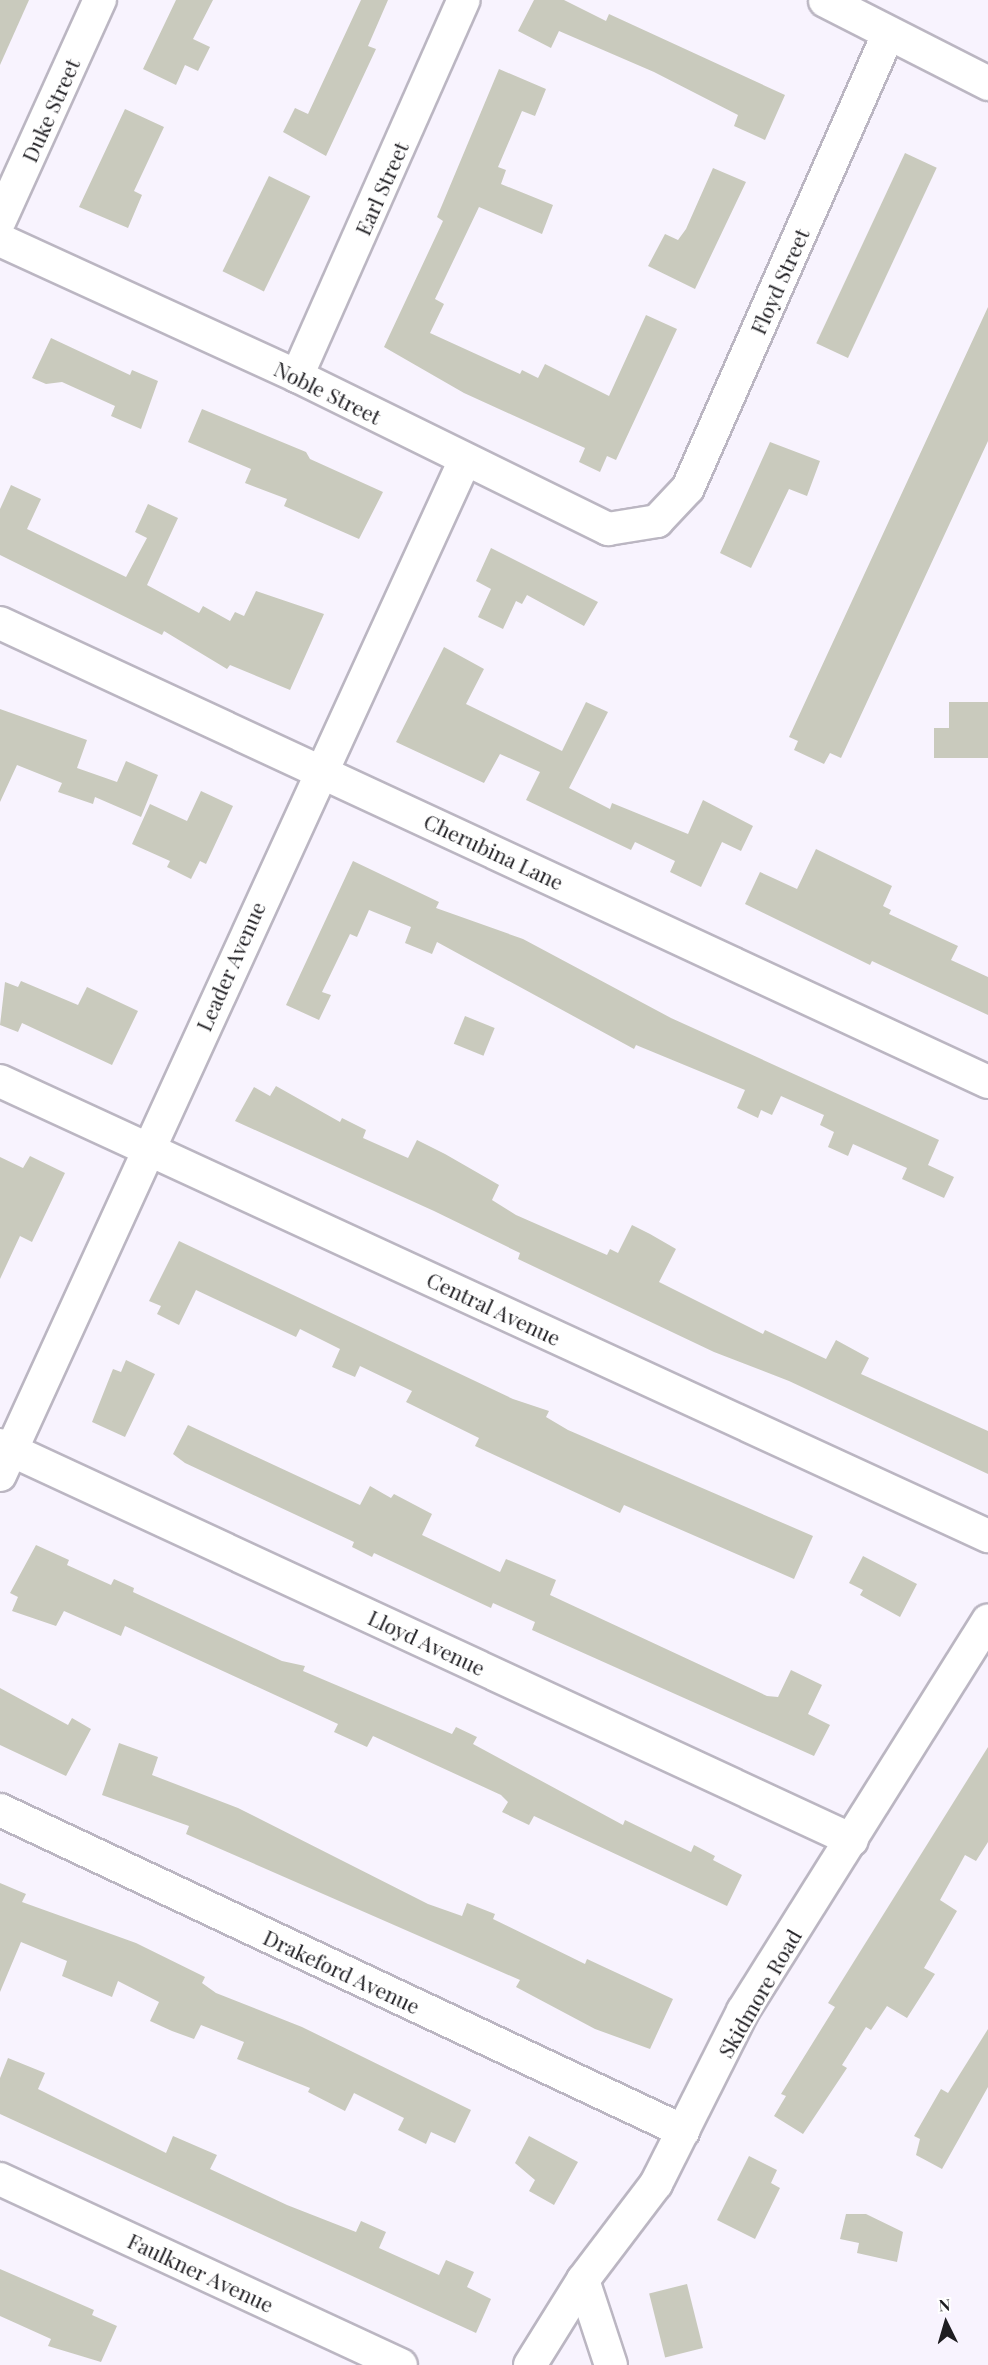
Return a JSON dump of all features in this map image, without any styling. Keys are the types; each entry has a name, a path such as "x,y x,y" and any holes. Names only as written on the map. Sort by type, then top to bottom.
{"main road":[{"path":"825,0 988,83"}],"street":[{"name":"Duke Street","path":"0,220 100,0"},
{"name":"Earl Street","path":"297,376 464,0"},
{"name":"Floyd Street","path":"657,521 688,488 889,33"},
{"name":"Noble Street","path":"0,240 297,376 608,529 657,521"},
{"name":"Leader Avenue","path":"4,1457 319,770 465,459"},
{"name":"Cherubina Lane","path":"0,623 988,1082"},
{"name":"Central Avenue","path":"0,1081 988,1536"},
{"name":"Lloyd Avenue","path":"4,1457 852,1840"},
{"name":"Skidmore Road","path":"530,2365 583,2280 656,2184 743,2011 988,1621"},
{"name":"Drakeford Avenue","path":"0,1810 683,2131"},
{"name":"Faulkner Avenue","path":"0,2179 401,2365"},
{"path":"583,2280 611,2365"}],"building":[{"path":"0,0 29,0 0,65"},
{"path":"176,0 213,0 193,39 210,47 198,71 185,65 176,85 143,69"},
{"path":"361,0 388,0 368,46 376,49 326,156 283,132 295,108 308,114"},
{"path":"534,0 564,0 606,21 609,14 785,95 765,140 734,126 738,115 654,72 559,31 551,48 518,31"},
{"path":"499,69 546,89 535,116 522,111 498,167 506,170 501,184 553,205 542,234 479,207 435,299 444,304 430,333 520,374 522,370 538,378 545,364 609,396 646,315 677,329 616,460 607,456 600,472 579,462 585,448 464,393 384,347 443,221 437,217"},
{"path":"125,109 164,127 134,191 142,195 128,228 79,207"},
{"path":"905,153 937,168 848,358 816,343"},
{"path":"713,168 746,182 695,289 648,266 665,234 678,240 686,229"},
{"path":"269,176 310,196 264,291 223,271"},
{"path":"988,307 988,441 841,758 830,753 824,764 794,750 798,741 789,737"},
{"path":"51,338 130,375 132,370 158,381 141,429 111,416 115,406 62,382 46,384 32,378"},
{"path":"202,409 306,452 310,459 383,492 359,539 284,506 287,499 245,483 251,469 188,442"},
{"path":"770,442 820,461 807,496 789,489 751,568 720,553"},
{"path":"11,485 41,499 27,529 126,577 147,538 135,532 148,504 178,518 147,585 199,613 203,606 230,621 235,612 244,616 256,591 324,614 290,690 230,665 227,669 164,631 162,635 0,555 0,509"},
{"path":"491,548 598,602 584,626 527,595 522,604 516,601 503,629 478,617 491,589 476,581"},
{"path":"444,647 484,669 466,704 562,751 586,702 608,712 569,788 610,809 612,803 688,834 703,800 753,826 741,851 722,842 701,887 670,872 675,861 635,842 631,850 526,800 540,772 500,754 484,783 396,742"},
{"path":"949,702 988,702 988,758 934,758 934,728 949,728"},
{"path":"0,709 87,740 77,768 117,782 126,761 158,775 141,817 95,797 93,804 58,792 62,783 17,765 0,802"},
{"path":"201,791 233,806 206,864 200,861 191,879 167,867 170,861 132,844 150,804 187,821"},
{"path":"816,849 892,886 883,906 891,910 889,914 958,946 951,960 988,977 988,1015 872,961 870,965 745,904 760,872 797,889"},
{"path":"353,861 439,902 436,908 523,939 671,1018 939,1140 928,1165 954,1177 944,1198 902,1179 907,1168 853,1144 848,1156 828,1147 834,1132 820,1125 824,1115 781,1096 772,1115 761,1110 758,1118 737,1108 745,1090 636,1045 634,1049 437,942 432,954 405,943 411,927 369,910 357,937 350,934 322,992 331,995 319,1020 286,1005"},
{"path":"21,981 78,1005 87,987 138,1011 112,1065 22,1023 18,1032 0,1025 5,982 18,987"},
{"path":"465,1016 495,1028 483,1056 454,1044"},
{"path":"276,1086 340,1122 342,1118 366,1130 363,1138 408,1158 417,1140 445,1154 499,1185 492,1200 516,1215 607,1255 610,1249 618,1253 632,1225 650,1234 676,1249 659,1282 763,1334 765,1330 826,1359 836,1340 869,1358 861,1374 988,1431 988,1474 789,1381 714,1352 518,1259 520,1253 434,1211 235,1121 254,1087 270,1096"},
{"path":"30,1156 65,1173 32,1242 20,1236 0,1279 0,1157 23,1168"},
{"path":"179,1241 513,1399 549,1411 546,1417 568,1430 813,1536 794,1579 624,1505 620,1513 475,1446 479,1438 406,1402 412,1391 360,1366 355,1377 332,1367 340,1349 300,1329 296,1337 196,1290 179,1325 157,1314 161,1306 149,1301"},
{"path":"126,1360 155,1374 125,1437 92,1422 113,1369 121,1372"},
{"path":"188,1425 360,1505 370,1486 391,1498 394,1494 432,1514 422,1535 500,1572 506,1559 556,1580 550,1595 767,1696 778,1697 791,1670 822,1685 808,1714 830,1725 814,1756 532,1630 535,1622 493,1603 491,1608 374,1553 372,1557 352,1547 354,1542 185,1463 173,1454"},
{"path":"36,1545 69,1560 67,1565 111,1585 114,1579 134,1588 133,1592 282,1661 305,1666 303,1671 452,1734 456,1727 477,1737 473,1744 623,1825 625,1820 691,1852 694,1845 715,1856 713,1860 742,1875 727,1906 534,1816 529,1825 502,1812 508,1802 501,1795 373,1736 367,1747 334,1732 338,1724 125,1626 121,1636 64,1611 56,1626 12,1611 18,1597 10,1593"},
{"path":"863,1556 917,1584 900,1617 860,1595 863,1590 849,1583"},
{"path":"0,1688 68,1725 72,1718 91,1729 66,1776 0,1745"},
{"path":"119,1743 158,1757 152,1775 238,1808 428,1904 462,1916 467,1903 495,1914 493,1919 585,1964 587,1959 673,1999 650,2049 595,2029 516,1987 520,1980 186,1834 189,1826 102,1795"},
{"path":"988,1747 988,1842 976,1861 965,1855 940,1900 957,1911 924,1968 935,1974 907,2018 887,2006 871,2030 866,2027 842,2065 847,2068 803,2134 774,2116 786,2096 781,2094 835,2007 828,2003"},
{"path":"0,1883 26,1894 22,1902 136,1943 205,1977 202,1983 216,1993 302,2027 471,2110 455,2143 431,2132 426,2144 398,2130 404,2118 354,2093 345,2111 308,2092 310,2088 237,2059 244,2042 201,2025 194,2039 150,2021 159,2002 118,1981 112,1997 62,1976 67,1961 21,1942 0,1992"},
{"path":"988,2029 988,2087 942,2169 916,2155 920,2139 914,2136 941,2089 948,2093"},
{"path":"8,2058 45,2073 38,2089 166,2153 173,2136 217,2155 210,2169 287,2205 356,2232 361,2221 386,2232 379,2248 439,2275 446,2260 474,2272 467,2287 491,2299 476,2333 0,2114 0,2078"},
{"path":"529,2136 578,2162 554,2205 529,2191 535,2180 515,2163"},
{"path":"749,2156 777,2170 771,2183 780,2188 755,2239 717,2220"},
{"path":"846,2214 866,2214 903,2232 897,2262 857,2253 859,2243 840,2239"},
{"path":"0,2269 94,2310 92,2315 117,2326 101,2362 48,2346 51,2339 0,2316"},
{"path":"687,2284 703,2348 665,2357 649,2293"}]}
